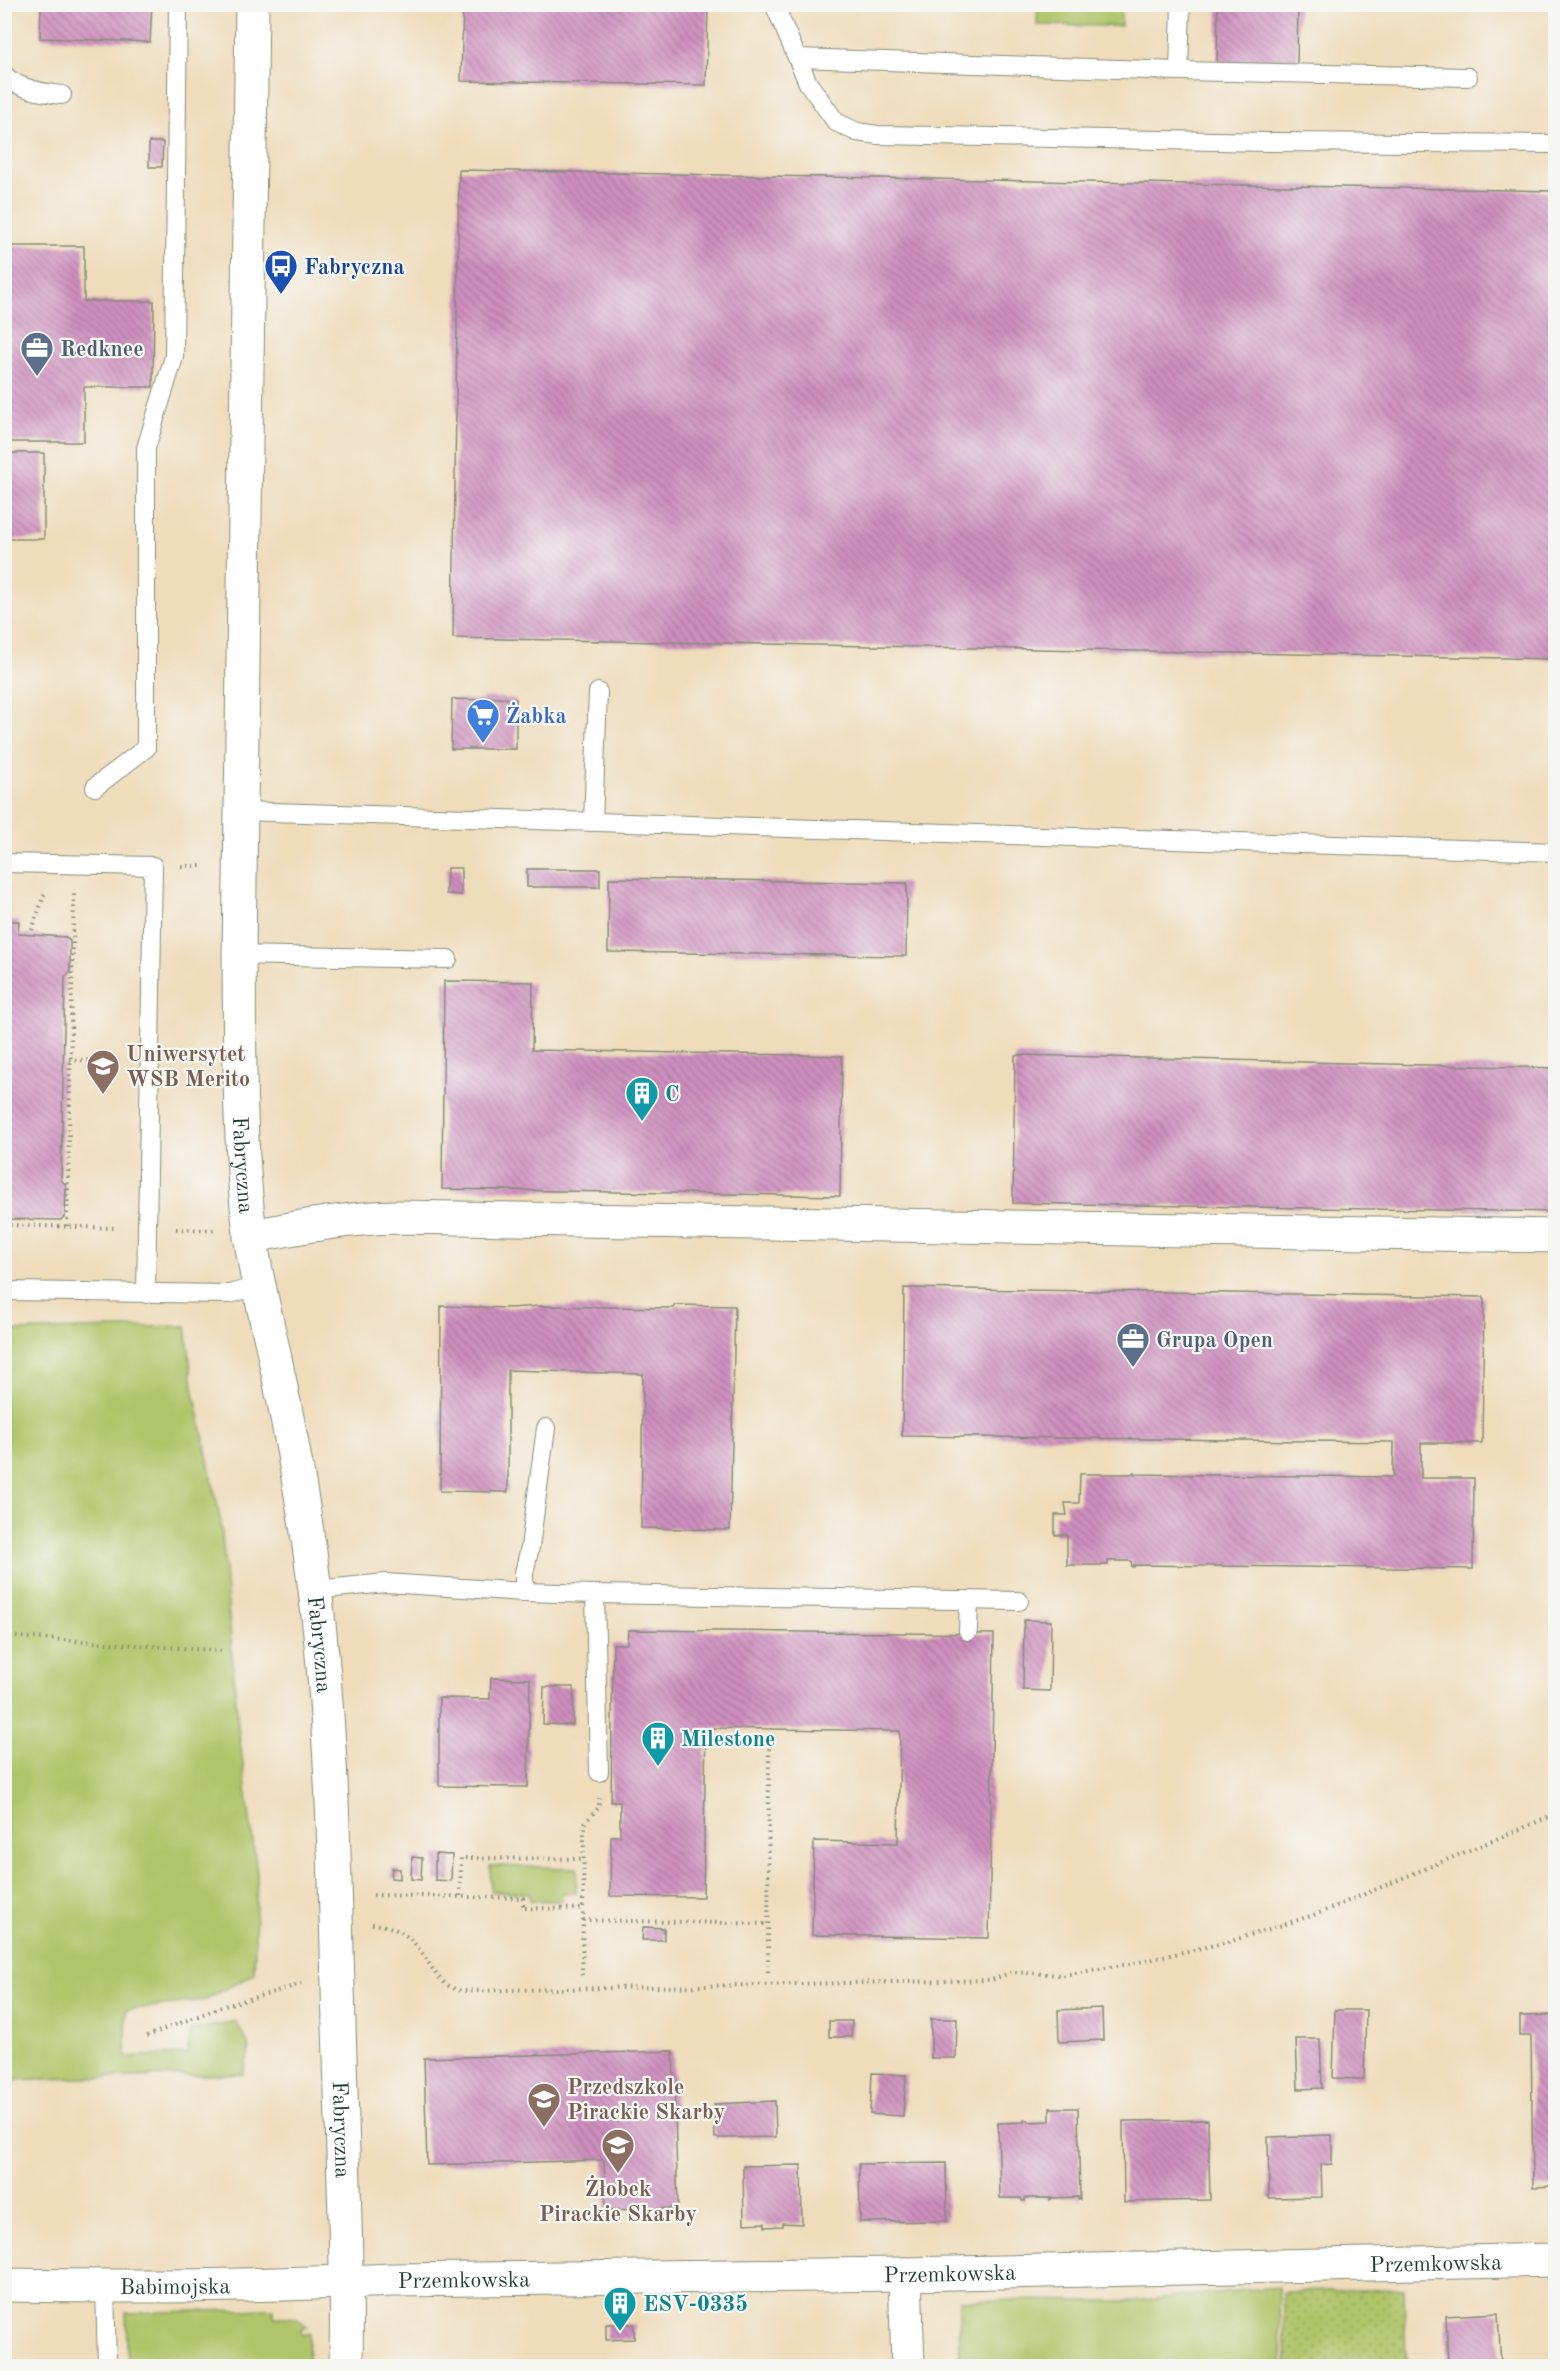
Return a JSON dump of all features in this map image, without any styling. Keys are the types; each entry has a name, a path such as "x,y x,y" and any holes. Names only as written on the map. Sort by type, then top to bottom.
{"street":[{"name":"Fabryczna","path":"252,4 239,955 243,1164 236,1233 257,1286 290,1432 315,1590 325,1685 338,1980 346,2367"},
{"path":"236,1233 357,1218 397,1217 1556,1236"},
{"name":"Przemkowska","path":"346,2282 905,2274 1556,2260"},
{"path":"905,2274 908,2367"},
{"name":"Babimojska","path":"4,2285 105,2287 346,2282"}],"lane":[{"path":"95,786 146,748 147,448 174,357 178,4"},
{"path":"774,4 808,83 836,122 857,132 878,135 1556,144"},
{"path":"1179,71 1181,4"},
{"path":"798,58 1179,71 1468,76"},
{"path":"4,74 10,81 62,95"},
{"path":"592,822 598,692"},
{"path":"242,811 1556,852"},
{"path":"4,863 153,866 146,1294"},
{"path":"239,955 448,959"},
{"path":"4,1291 230,1294 257,1286"},
{"path":"524,1592 524,1573 530,1547 546,1428"},
{"path":"315,1590 386,1583 524,1592 1019,1601"},
{"path":"596,1594 599,1772"},
{"path":"968,1631 969,1600"},
{"path":"105,2287 107,2367"}],"path":[{"path":"67,1226 74,864"},
{"path":"188,866 202,866"},
{"path":"32,930 47,886"},
{"path":"69,1060 151,1062"},
{"path":"4,1225 146,1228 236,1233"},
{"path":"4,1636 224,1651"},
{"path":"768,1971 769,1736"},
{"path":"582,1975 584,1824 599,1807 599,1772"},
{"path":"370,1924 388,1925 405,1934 418,1946 438,1977 446,1985 464,1991 992,1980 1012,1971 1063,1975 1135,1963 1228,1942 1317,1914 1556,1814"},
{"path":"460,1896 461,1858 583,1859"},
{"path":"369,1894 523,1898 523,1908 583,1909"},
{"path":"583,1920 768,1924"},
{"path":"147,2036 221,2007 306,1983 338,1980"}],"green space":[{"path":"1038,5 1121,5 1121,26 1037,25"},
{"path":"4,1324 8,1324 10,1331 186,1326 193,1387 221,1523 238,1726 257,1873 254,1974 205,2000 126,2010 126,2057 187,2054 191,2030 236,2022 250,2047 243,2074 5,2080"},
{"path":"490,1866 577,1868 576,1893 562,1893 561,1901 530,1900 529,1893 491,1892"},
{"path":"1278,2287 1282,2366 960,2366 959,2300 1134,2301"},
{"path":"1404,2289 1406,2366 1286,2366 1283,2292"},
{"path":"273,2309 274,2317 297,2319 308,2327 301,2329 302,2335 309,2333 308,2366 128,2366 126,2313"}],"building":[{"path":"41,4 152,4 150,42 40,38"},
{"path":"463,4 708,6 706,85 461,81"},
{"path":"1218,4 1298,4 1297,65 1217,64"},
{"path":"149,142 163,142 162,167 149,167"},
{"path":"459,170 1556,191 1556,659 453,638"},
{"path":"4,246 84,246 84,301 154,301 153,387 84,387 84,442 4,442 4,370 9,370 8,318 4,318"},
{"path":"4,453 44,453 44,539 4,539"},
{"path":"483,697 516,699 516,749 451,749 452,699 483,700"},
{"path":"447,868 461,868 461,895 446,894"},
{"path":"527,869 600,869 600,887 527,887"},
{"path":"609,878 907,883 906,956 608,952"},
{"path":"5,921 19,921 18,934 66,937 70,941 70,972 65,977 61,1180 66,1185 65,1216 61,1220 5,1219"},
{"name":"C","path":"444,981 533,982 532,1050 842,1056 840,1196 442,1189"},
{"path":"1015,1056 1556,1068 1556,1212 1013,1203"},
{"path":"904,1288 1484,1297 1482,1443 1421,1443 1421,1478 1474,1478 1473,1569 1134,1565 1132,1567 1131,1561 1108,1561 1108,1565 1067,1565 1067,1535 1055,1535 1055,1515 1067,1515 1065,1503 1079,1503 1080,1474 1131,1474 1134,1472 1134,1474 1393,1477 1394,1442 902,1436"},
{"path":"674,1305 735,1306 730,1530 641,1528 643,1374 508,1370 508,1492 440,1491 441,1306 674,1308"},
{"path":"1024,1620 1051,1621 1050,1691 1023,1690"},
{"name":"Milestone","path":"628,1630 994,1634 989,1938 812,1935 814,1841 898,1843 900,1731 706,1728 703,1897 610,1896 611,1836 620,1836 620,1802 611,1802 613,1644 627,1644"},
{"path":"491,1678 530,1679 528,1787 439,1786 439,1698 490,1699"},
{"path":"544,1687 574,1687 573,1725 543,1724"},
{"path":"435,1854 452,1855 451,1881 435,1880"},
{"path":"412,1857 422,1858 421,1880 411,1879"},
{"path":"392,1868 400,1869 400,1879 391,1878"},
{"path":"643,1927 664,1928 664,1940 642,1940"},
{"path":"1102,2008 1103,2040 1059,2042 1058,2010"},
{"path":"1335,2010 1366,2010 1364,2079 1333,2078"},
{"path":"1556,2015 1556,2186 1533,2187 1531,2036 1520,2036 1520,2016"},
{"path":"931,2019 957,2019 956,2058 931,2058"},
{"path":"829,2021 852,2021 851,2037 829,2037"},
{"path":"1296,2039 1320,2039 1322,2088 1298,2089"},
{"path":"673,2051 678,2208 606,2210 604,2160 427,2165 424,2058"},
{"path":"872,2073 906,2075 903,2116 870,2114"},
{"path":"775,2101 776,2137 715,2138 714,2104"},
{"path":"1050,2108 1078,2108 1080,2200 1078,2197 1050,2200 1050,2198 1025,2198 1025,2201 1021,2198 1000,2198 998,2123 1024,2122 1024,2120 1028,2122 1050,2121"},
{"path":"1208,2120 1210,2200 1124,2202 1123,2121"},
{"path":"1332,2135 1332,2164 1321,2165 1322,2197 1269,2198 1268,2137"},
{"path":"946,2163 947,2221 860,2222 859,2164"},
{"path":"801,2165 802,2224 782,2223 782,2226 765,2227 765,2223 744,2224 743,2166"},
{"path":"1498,2313 1501,2366 1448,2366 1446,2316"},
{"name":"ESV-0335","path":"606,2324 634,2324 634,2339 606,2340"}],"place":[{"name":"Fabryczna","path":"281,295"},
{"name":"Redknee","path":"37,377"},
{"name":"Żabka","path":"483,744"},
{"name":"Uniwersytet WSB Merito","path":"103,1095"},
{"name":"C","path":"642,1122"},
{"name":"Grupa Open","path":"1133,1368"},
{"name":"Milestone","path":"658,1767"},
{"name":"Przedszkole Pirackie Skarby","path":"544,2128"},
{"name":"Żłobek Pirackie Skarby","path":"618,2174"},
{"name":"ESV-0335","path":"620,2332"}]}
